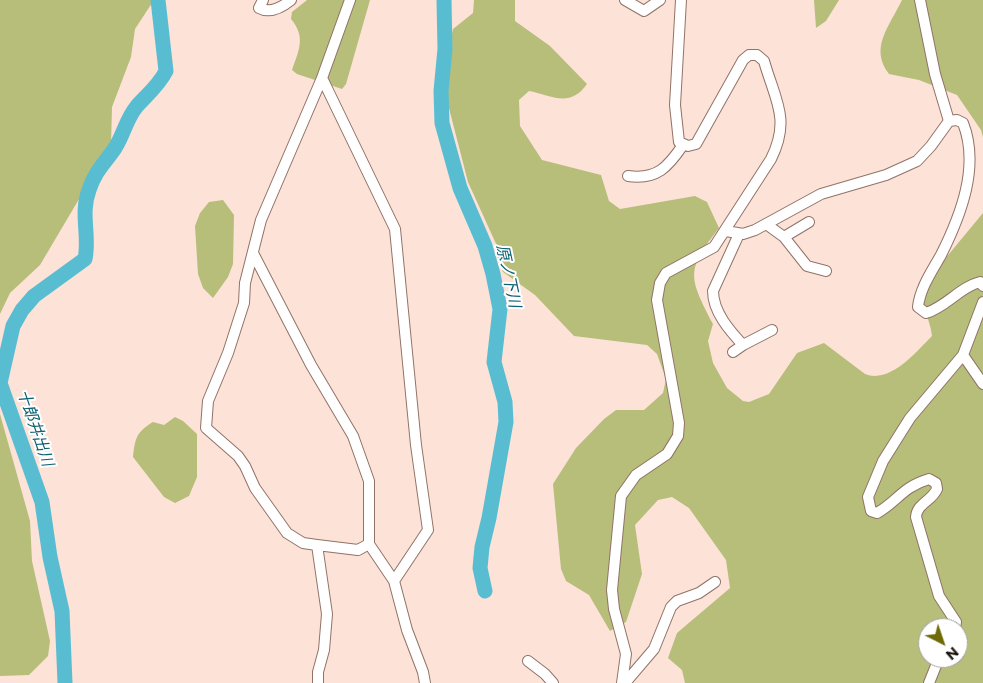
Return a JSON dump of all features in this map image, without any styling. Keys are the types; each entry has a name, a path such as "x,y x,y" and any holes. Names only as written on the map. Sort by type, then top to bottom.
{"street":[{"path":"264,0 259,8 265,12 276,10 290,0"},
{"path":"350,0 322,78 261,220 245,283 244,303 228,353 208,401 206,428 238,456 255,488 287,533 303,543 317,545 358,550 369,544"},
{"path":"625,0 644,12 660,0"},
{"path":"623,683 626,654 614,609 612,590 621,496 636,475 667,454 678,436 679,423 657,300 660,283 666,273 714,247 771,159 778,144 781,130 782,117 764,61 757,55 749,55 743,60 696,144 688,146 679,142 675,105 681,0"},
{"path":"920,0 935,74 949,121"},
{"path":"322,78 395,229 416,445 428,530 394,581"},
{"path":"726,231 743,234 766,224 821,194 886,175 917,161 931,146 949,121"},
{"path":"949,121 964,123 969,138 971,168 962,204 946,244 920,295 918,307 926,313 931,312 972,284 980,282 983,286"},
{"path":"628,176 650,177 672,161 683,145"},
{"path":"784,238 809,222"},
{"path":"766,224 784,238 807,266 826,271"},
{"path":"739,234 713,291 713,298 727,327 743,345"},
{"path":"253,253 311,364 353,436 369,481 369,544 394,581 406,630 423,672 425,683"},
{"path":"953,618 939,596 916,517 920,506 935,495 936,483 928,479 903,491 877,513 871,511 868,497 883,462 910,418 963,355 983,302"},
{"path":"733,352 772,330"},
{"path":"963,355 983,384"},
{"path":"317,545 327,614 324,650 318,672 318,683"},
{"path":"623,683 654,649 671,607 677,601 699,592 715,582"},
{"path":"528,661 553,683"},
{"path":"929,683 934,668"}],"green space":[{"path":"0,0 154,0 135,29 131,57 112,107 111,145 40,265 10,293 0,314"},
{"path":"307,0 370,0 346,84 342,89 297,74 292,70 299,50 300,38 296,26 291,19 292,12"},
{"path":"474,0 515,0 515,21 550,46 587,84 581,91 568,98 553,97 529,91 519,100 520,126 542,160 601,175 609,201 620,209 695,196 707,202 719,228 700,255 694,274 695,284 713,324 708,341 713,363 727,388 743,401 749,402 769,394 797,353 824,343 865,374 874,376 884,375 902,365 932,336 918,284 949,254 983,213 983,683 685,683 682,670 668,658 677,633 730,588 726,560 689,508 672,497 658,500 635,525 642,574 626,622 610,631 589,595 566,581 561,569 553,484 576,448 604,419 616,410 644,410 663,393 666,379 657,354 647,345 574,336 535,295 503,272 498,260 497,246 468,182 442,81 453,29 473,13"},
{"path":"814,0 839,0 826,21 816,28"},
{"path":"902,0 983,0 983,137 981,130 957,95 919,80 889,74 883,64 881,46 883,37"},
{"path":"223,200 234,215 233,264 228,277 213,298 203,288 198,274 195,226 200,213 209,202"},
{"path":"0,414 30,521 32,561 50,641 48,656 29,675 0,676"},
{"path":"175,417 183,421 197,434 197,477 189,496 175,503 164,497 133,457 137,436 143,429 153,422 164,425"}],"waterway":[{"name":"十郎井出川","path":"65,683 62,611 50,557 42,502 0,383 13,326 22,310 34,296 85,259 85,208 91,183 118,143 133,111 166,71 158,0"},
{"name":"原ノ下川","path":"444,0 445,49 441,91 442,123 460,188 485,246 500,309 494,362 505,402 506,422 482,547 480,568 485,591"}]}
